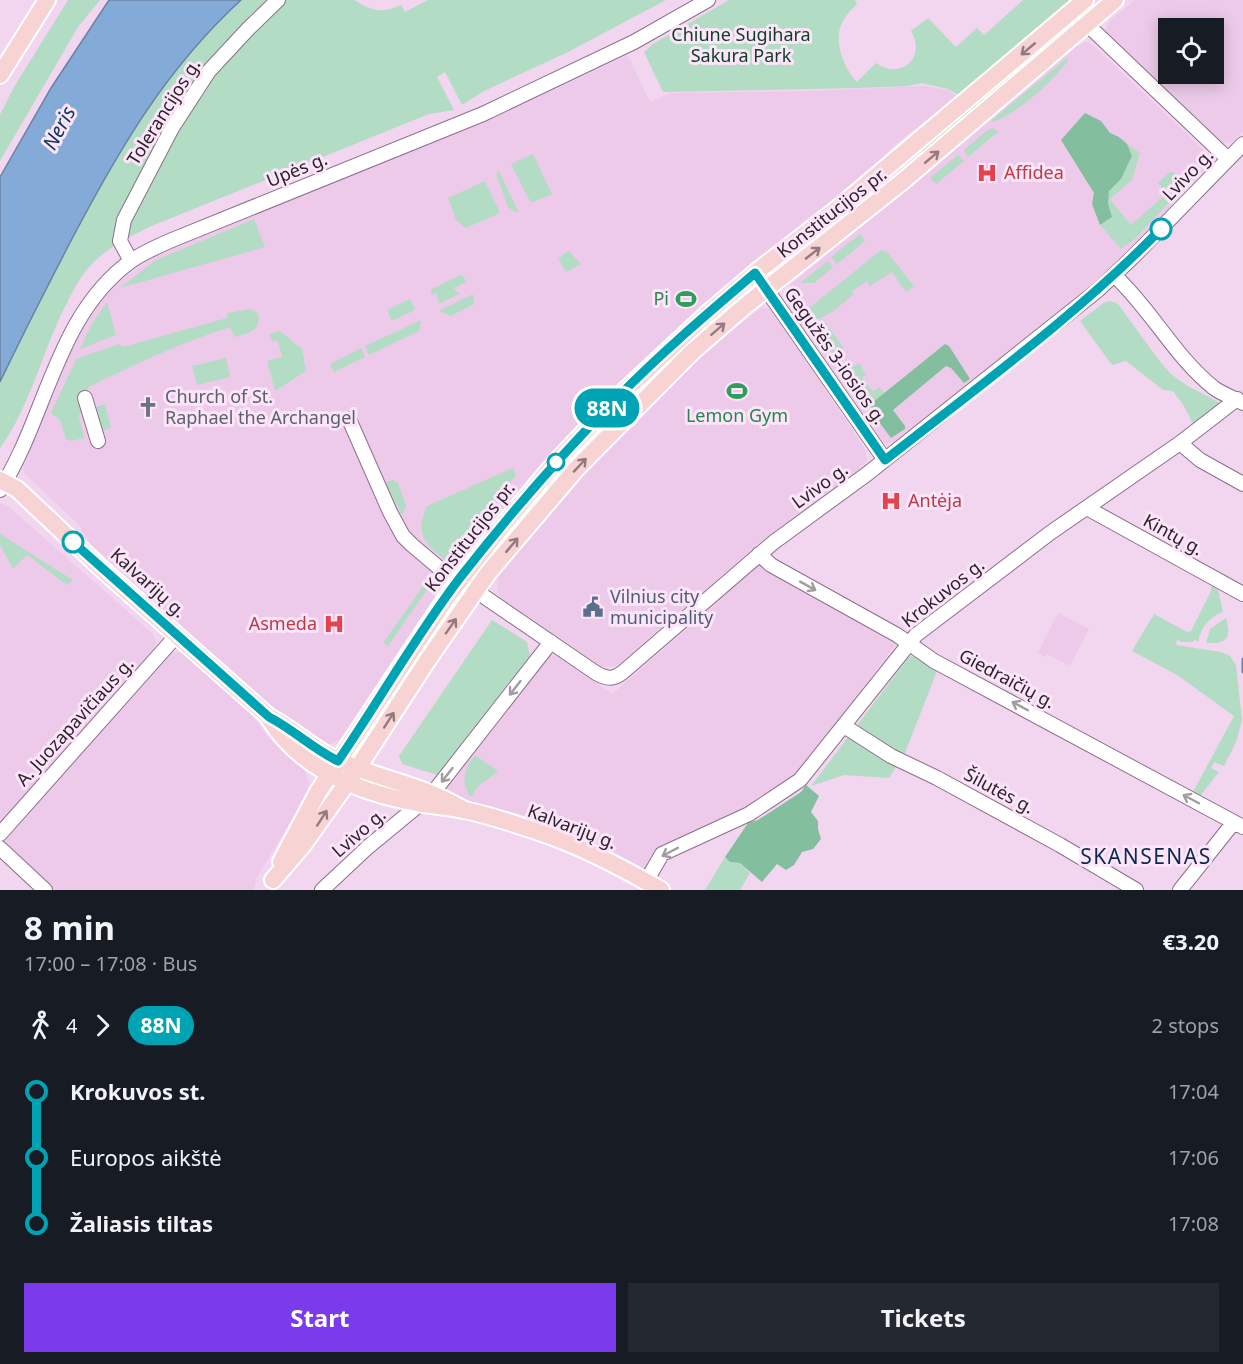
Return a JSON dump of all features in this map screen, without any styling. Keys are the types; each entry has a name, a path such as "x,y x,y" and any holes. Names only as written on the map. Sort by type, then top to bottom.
{"main road":[{"path":"0,73 47,0"},
{"name":"Konstitucijos pr.","path":"270,885 357,769 427,661 476,591 551,498 597,447 675,368 767,289 903,181 1115,0"},
{"name":"Konstitucijos pr.","path":"270,885 291,840 333,768 458,580 556,462 618,396 683,335 1079,6"},
{"name":"Kalvarijų g.","path":"2,484 17,489 102,569 269,717 280,736 308,760 333,768 357,769 426,799 579,846 661,890"},
{"name":"Kalvarijų g.","path":"333,768 346,783 369,791 426,799"}],"street":[{"name":"Tolerancijos g.","path":"131,261 120,241 124,219 172,128 209,71 278,0"},
{"name":"Upės g.","path":"2,484 65,347 88,304 109,280 131,261 172,240 483,114 634,42 708,0"},
{"path":"1079,6 1087,26 1228,159"},
{"name":"Lvivo g.","path":"322,890 426,799 551,642 603,677 613,678 623,672 759,554 885,460 1079,306 1114,275 1243,144"},
{"name":"Gegužės 3-iosios g.","path":"755,273 885,460"},
{"path":"1114,275 1130,290 1176,350 1191,365 1215,388 1241,399"},
{"path":"85,398 98,441"},
{"name":"Krokuvos g.","path":"643,880 651,873 663,854 749,814 800,780 916,635 1087,508 1241,399"},
{"path":"349,419 403,536 420,553 551,642"},
{"path":"1180,442 1200,460 1243,484"},
{"name":"Kintų g.","path":"1087,508 1243,594"},
{"name":"Giedraičių g.","path":"759,554 771,565 882,627 934,661 1239,824"},
{"name":"A. Juozapavičiaus g.","path":"0,834 177,635"},
{"name":"Šilutės g.","path":"844,726 891,756 937,778 1060,845 1136,890"},
{"path":"1180,890 1239,824"},
{"path":"0,848 45,890"}],"shaded area":[{"path":"1135,0 1243,0 1243,131 1231,143 1222,142 1161,84 1224,84 1224,18 1158,18 1158,81 1107,33 1106,28 1110,20"},
{"path":"1086,42 1094,46 1209,155 1211,161 1209,167 1125,254 1088,287 897,441 887,444 882,441 789,308 786,295 791,284 1077,46"},
{"path":"626,56 650,102 670,93 809,91 924,86 948,90 958,97 893,146 874,168 711,300 656,348 581,424 534,473 460,564 415,626 339,740 328,746 302,733 100,555 90,544 79,525 24,473 27,457 75,342 99,301 115,284 156,256 180,244 494,118"},
{"path":"761,308 776,312 811,362 821,383 865,449 867,460 860,469 773,532 621,662 615,666 602,667 500,597 497,590 498,575 557,502 588,468 686,369 720,339"},
{"path":"0,503 8,506 153,634 156,643 152,652 0,824"},
{"path":"759,566 763,566 896,641 795,777 774,795 661,852 647,872 598,846 538,823 476,806 447,789 446,786 549,655 556,656 612,694"},
{"path":"1058,613 1089,629 1070,666 1047,654 1045,657 1038,653"},
{"path":"182,653 251,714 269,738 304,770 309,782 306,796 256,879 254,890 53,890 5,847 3,842 5,837 168,654"}],"green space":[{"path":"68,0 100,0 78,27 0,161 0,115 14,87"},
{"path":"241,0 354,0 377,10 387,10 401,5 405,12 428,0 666,0 568,52 484,91 462,105 445,72 437,77 454,110 429,114 149,227 114,246 90,266 76,286 58,321 20,415 0,448 0,382 107,172 145,111 168,81 204,36"},
{"name":"Chiune Sugihara Sakura Park","path":"729,0 855,0 857,4 841,24 839,42 845,64 857,82 876,63 885,68 894,69 909,64 916,50 911,31 928,18 956,47 977,28 984,35 1023,0 1070,0 959,95 948,89 922,83 908,86 858,88 663,92 644,52 653,44"},
{"path":"1054,37 1057,40 924,153 921,150"},
{"path":"1068,57 1068,61 1061,70 1034,96 1004,117 994,122 992,120"},
{"path":"1085,113 1101,121 1110,133 1127,144 1132,156 1121,179 1109,191 1108,203 1112,217 1100,225 1092,204 1094,193 1061,140"},
{"path":"993,128 998,132 968,157 964,150 986,131"},
{"path":"1127,144 1140,153 1132,180 1110,199 1131,225 1167,193 1158,183 1171,171 1184,186 1135,239 1121,249 1100,225 1112,217 1108,203 1109,191 1121,179 1132,156"},
{"path":"533,154 552,194 531,203 511,164"},
{"path":"958,155 964,161 936,184 930,178"},
{"path":"499,171 518,211 515,212 508,207 496,173"},
{"path":"485,181 500,213 466,228 456,220 448,198"},
{"path":"254,219 265,247 120,288 156,260"},
{"path":"860,234 865,241 837,264 831,257"},
{"path":"881,250 888,253 914,286 906,292 892,272 870,286 867,281 852,291 853,294 832,311 809,322 804,312"},
{"path":"569,251 581,264 566,272 558,258"},
{"path":"828,261 833,267 814,283 800,283"},
{"path":"462,274 466,282 454,288 459,294 439,304 436,293 432,295 430,290"},
{"path":"473,294 474,304 451,316 439,311"},
{"path":"410,299 415,310 392,321 387,310"},
{"path":"107,302 116,335 80,349 91,325"},
{"path":"1105,302 1118,304 1171,374 1186,385 1222,404 1194,426 1173,391 1163,390 1126,361 1112,365 1080,321"},
{"path":"250,309 258,313 259,319 256,327 249,333 234,337 230,327 211,333 158,354 89,387 82,397 84,407 79,416 84,438 71,441 66,439 60,420 51,413 76,359 118,344 123,347 227,318 228,313"},
{"path":"823,319 843,347 837,362 811,327"},
{"path":"421,320 419,331 369,355 365,346"},
{"path":"280,331 302,349 306,371 275,391 267,361 282,357 278,341 273,342 269,334"},
{"path":"945,344 949,346 970,379 964,383 951,368 946,366 893,410 905,429 891,438 871,411 872,403"},
{"path":"361,348 365,357 334,372 330,364"},
{"path":"670,357 673,360 580,454 576,451"},
{"path":"226,358 230,377 197,385 192,366"},
{"path":"842,362 848,370 859,363 866,374 862,378 873,392 879,387 885,394 871,407 871,411 839,366"},
{"path":"105,404 111,428 102,431 96,407"},
{"path":"513,468 516,475 446,561 432,549 424,538 422,524 427,506"},
{"path":"393,480 398,483 406,505 403,514 386,484"},
{"path":"0,534 73,580 67,585 27,555 13,569 0,545"},
{"path":"431,575 435,578 388,646 383,643"},
{"path":"1211,586 1218,590 1223,612 1206,623 1198,642 1195,639 1193,642 1181,642 1177,639 1176,645 1221,652 1230,656 1236,665 1242,720 1236,742 1224,766 1214,762 1211,768 1219,772 1200,796 1193,792 1234,716 1177,675 1132,651 1154,614 1187,632 1191,631 1211,591"},
{"path":"451,605 454,607 365,744 362,742"},
{"path":"1226,618 1228,635 1226,639 1206,643 1210,629"},
{"path":"492,620 527,642 530,656 437,775 402,764 399,756"},
{"path":"912,656 937,671 905,753 889,778 844,775 811,786 909,657"},
{"path":"475,755 498,771 480,785 471,797 465,786 465,776 468,765"},
{"path":"806,785 819,796 811,812 818,821 821,839 813,849 802,852 794,865 786,870 777,864 762,882 740,863 730,862 725,857 748,823 758,820 801,792"},
{"path":"725,857 730,862 740,863 750,873 740,890 705,890"}],"water":[{"name":"Neris","path":"109,0 241,0 190,53 128,139 74,235 0,382 0,177 51,88"}],"waterway":[{"path":"1243,659 1243,672"}],"bus line":[{"name":"88N","path":"73,542 269,717 338,761 458,580 512,513 618,396 683,335 755,273 885,460 1079,306 1119,271 1161,229"}],"place":[{"name":"Affidea","path":"987,173"},
{"name":"Pi","path":"686,299"},
{"name":"Lemon Gym","path":"737,391"},
{"name":"Church of St. Raphael the Archangel","path":"148,407"},
{"name":"Antėja","path":"891,501"},
{"name":"Vilnius city municipality","path":"593,607"},
{"name":"Asmeda","path":"334,624"}],"district":[{"name":"SKANSENAS","path":"1146,857"}]}
